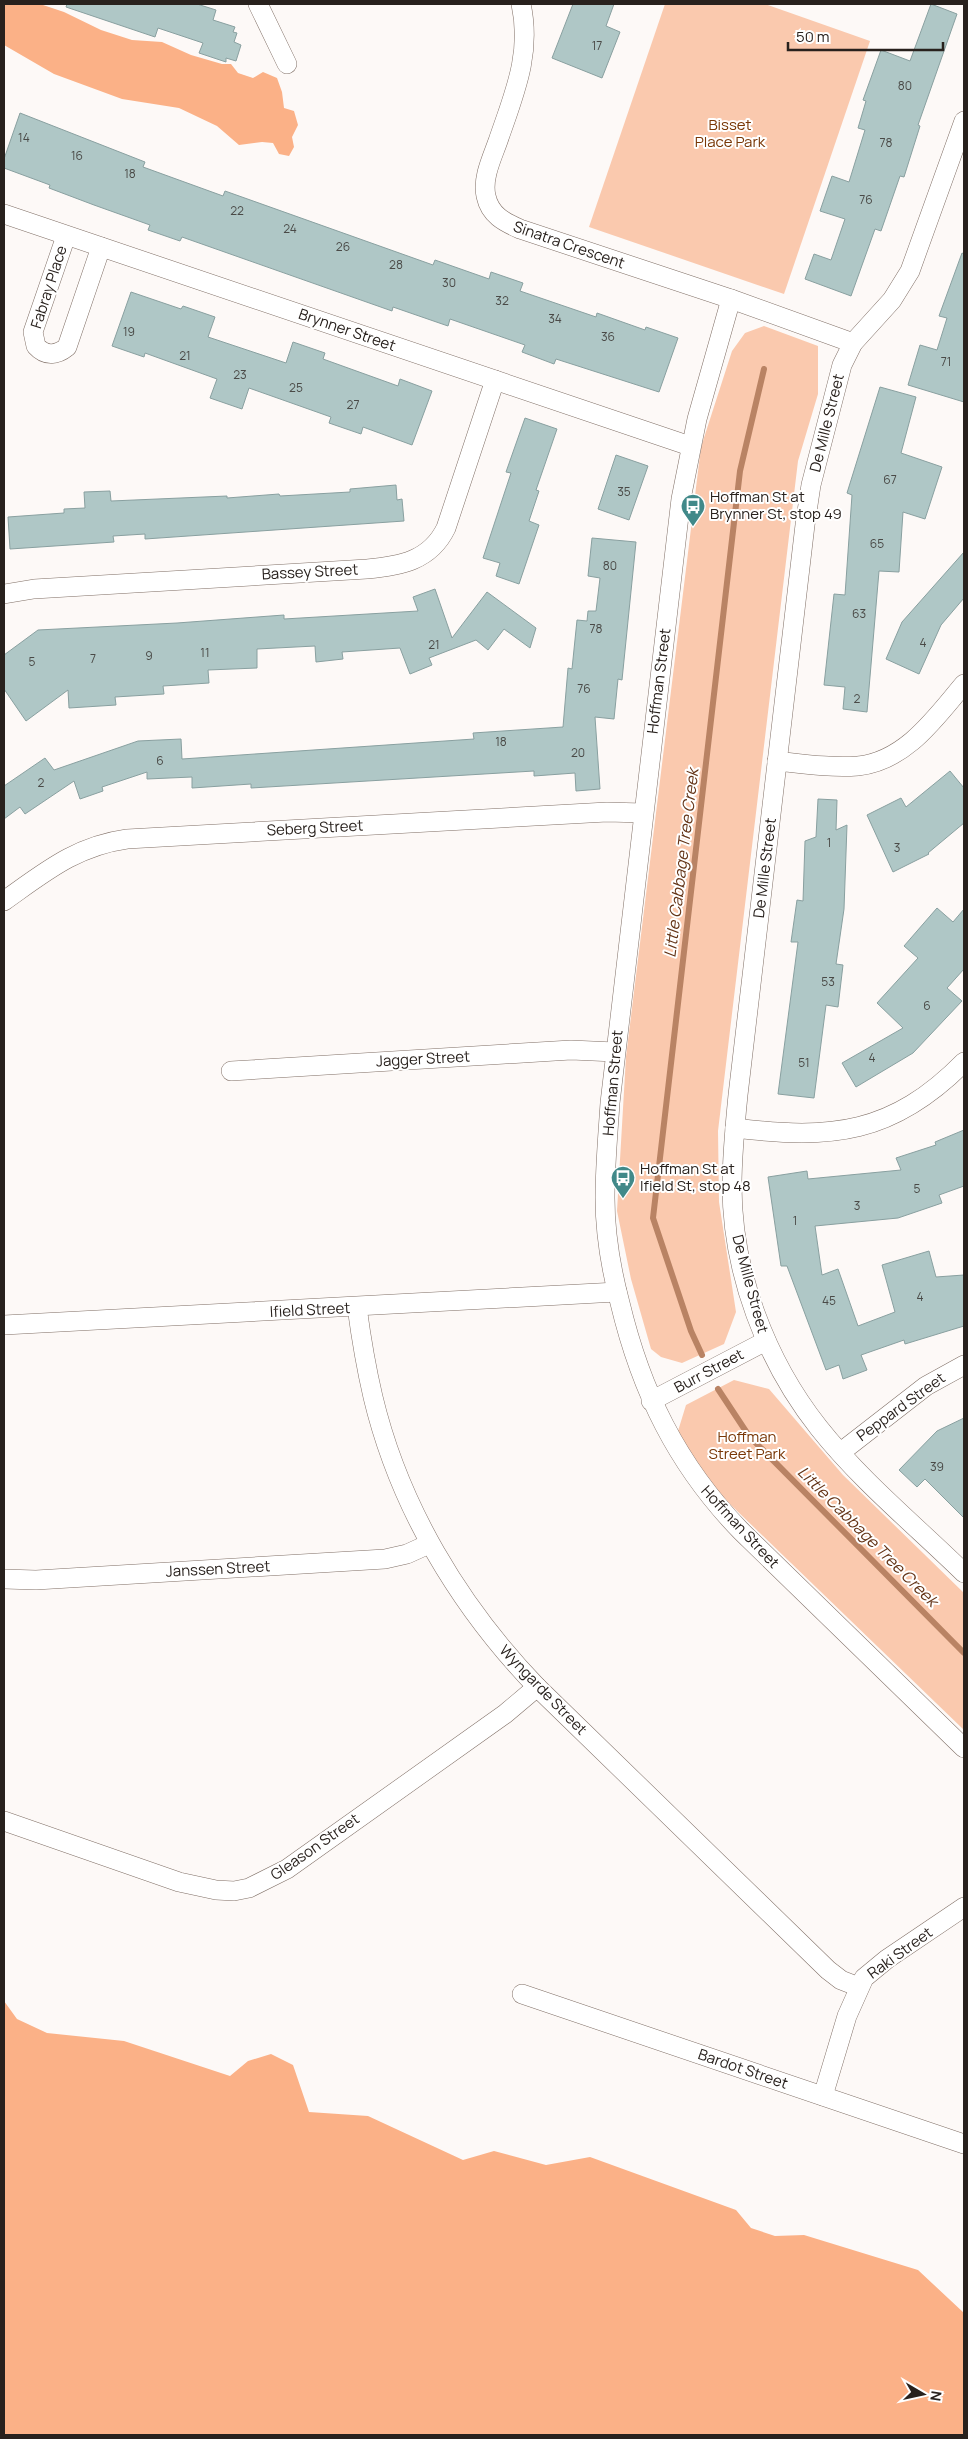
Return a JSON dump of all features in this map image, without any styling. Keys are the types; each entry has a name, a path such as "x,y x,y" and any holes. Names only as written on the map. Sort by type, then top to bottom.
{"street":[{"path":"258,4 286,64"},
{"name":"Sinatra Crescent","path":"521,4 526,39 520,75 487,174 486,196 494,214 500,220 520,229 731,299 853,343"},
{"name":"De Mille Street","path":"964,121 910,271 892,300 853,343 840,370 811,485 735,1128 732,1187 734,1225 753,1304 766,1341 800,1402 840,1452 964,1574"},
{"name":"Brynner Street","path":"4,214 690,446"},
{"name":"Fabray Place","path":"66,236 33,332 36,346 45,353 56,354 67,347 101,247"},
{"name":"Hoffman Street","path":"731,299 690,446 681,499 615,1052 605,1198 606,1229 617,1292 636,1363 651,1401 692,1473 716,1505 964,1748"},
{"name":"Bassey Street","path":"4,594 34,589 367,569 405,564 433,547 446,528 495,380"},
{"path":"777,762 860,766 891,755 916,738 964,684"},
{"name":"Seberg Street","path":"4,901 60,861 77,852 108,841 127,838 607,812 643,813"},
{"name":"Jagger Street","path":"232,1071 570,1050 615,1052"},
{"path":"735,1128 821,1132 838,1131 881,1121 922,1100 941,1085 964,1062"},
{"name":"Ifield Street","path":"4,1325 617,1292"},
{"name":"Wyngarde Street","path":"357,1307 365,1362 381,1427 411,1505 429,1544 457,1587 497,1642 537,1687 828,1970 841,1980 859,1987"},
{"name":"Burr Street","path":"651,1401 766,1341"},
{"name":"Peppard Street","path":"840,1452 926,1386 964,1365"},
{"name":"Janssen Street","path":"4,1579 46,1579 385,1559 407,1554 429,1544"},
{"name":"Gleason Street","path":"4,1821 195,1886 234,1891 249,1888 287,1869 505,1714 537,1687"},
{"name":"Raki Street","path":"822,2096 847,2016 864,1978 887,1959 964,1907"},
{"name":"Bardot Street","path":"522,1994 964,2144"}],"green space":[{"name":"Bisset Place Park","path":"665,4 765,4 870,41 784,294 589,227"},
{"path":"764,326 818,346 818,394 798,461 718,1131 719,1202 736,1312 724,1344 682,1363 661,1357 651,1349 631,1279 617,1211 626,1057 701,447 732,351 745,333"},
{"name":"Hoffman Street Park","path":"734,1380 769,1389 843,1475 964,1593 964,1730 705,1480 678,1431 686,1405"}],"shaded area":[{"path":"4,4 40,4 64,12 101,30 132,40 162,42 191,55 222,64 231,64 238,73 253,78 263,72 277,78 282,92 284,108 294,111 298,125 292,137 294,147 289,156 279,154 273,143 262,142 239,145 217,126 179,108 122,99 54,74 4,45"},
{"path":"4,2001 17,2019 47,2033 124,2041 230,2076 248,2061 271,2054 293,2065 309,2112 368,2116 463,2160 494,2151 546,2165 590,2157 736,2210 751,2228 775,2236 804,2235 918,2270 964,2313 964,2435 4,2435"}],"building":[{"path":"67,4 197,4 216,10 213,20 235,27 233,32 237,33 234,42 241,45 236,61 226,58 226,62 199,53 203,43 158,28 155,37 66,7"},
{"path":"573,4 614,4 606,26 620,32 602,78 552,58"},
{"path":"931,4 957,14 918,125 920,126 904,177 900,176 881,231 875,229 851,296 805,279 814,254 831,260 845,219 820,211 832,176 849,182 865,130 858,128 866,101 863,100 881,50 910,61"},
{"path":"20,113 145,162 143,167 223,196 225,191 433,265 435,260 489,279 491,272 523,283 520,291 596,317 597,313 645,330 646,327 678,338 659,392 556,359 554,364 522,352 525,345 450,319 448,326 393,307 392,311 182,237 180,241 148,230 150,225 49,188 50,185 4,168 4,159"},
{"path":"962,253 964,254 964,402 908,385 920,345 937,350 947,318 939,316"},
{"path":"131,292 181,309 183,306 215,317 208,337 286,363 293,342 325,353 323,359 398,386 400,379 432,391 412,445 363,427 361,434 329,423 331,417 249,388 242,409 210,398 217,379 145,353 144,357 112,346"},
{"path":"880,387 916,397 901,453 942,467 925,519 903,512 899,572 879,571 867,712 843,709 845,687 824,685 834,594 845,595 852,495 847,493"},
{"path":"525,418 557,429 536,490 539,491 529,521 539,525 519,584 496,576 500,563 483,558 511,473 506,472"},
{"path":"616,455 648,466 629,520 598,509"},
{"path":"396,485 397,500 402,499 404,521 145,539 145,534 113,536 114,542 10,549 8,517 64,513 64,509 85,508 84,492 110,491 111,501 227,496 227,498 279,494 280,496 350,492 350,489"},
{"path":"592,538 636,542 622,680 618,679 614,719 595,717 600,789 576,791 575,773 534,776 534,771 251,788 251,784 192,788 192,777 147,779 147,772 102,787 103,791 80,799 74,781 25,814 20,807 4,819 4,786 45,758 54,770 138,741 181,739 182,759 474,739 473,733 563,727 568,668 572,669 577,620 587,621 588,611 596,611 600,578 588,576"},
{"path":"964,552 964,598 941,625 919,674 886,659 902,622"},
{"path":"435,589 452,638 487,592 536,628 530,648 504,629 488,650 476,640 429,658 432,665 410,674 400,648 342,652 343,659 316,662 315,646 257,649 257,668 208,670 209,683 163,686 164,694 115,697 116,705 69,708 68,690 26,721 4,689 4,655 38,630 284,615 284,619 418,611 413,597"},
{"path":"950,771 964,788 964,823 929,854 893,872 867,815 901,798 906,807"},
{"path":"818,799 837,800 836,830 847,825 844,909 836,964 843,965 838,1007 826,1005 814,1098 778,1094 798,942 791,942 797,900 803,901 805,841 816,837"},
{"path":"937,908 953,922 964,909 964,969 947,988 962,1001 913,1053 856,1087 842,1063 903,1028 877,1003 918,958 904,946"},
{"path":"964,1130 964,1186 939,1195 942,1203 898,1218 815,1226 822,1275 838,1269 858,1326 895,1312 882,1265 929,1251 936,1277 964,1275 964,1326 905,1344 904,1340 861,1355 867,1370 843,1379 839,1365 826,1370 787,1266 781,1266 768,1177 807,1171 808,1179 901,1170 896,1158 936,1145 935,1142"},
{"path":"964,1418 964,1518 925,1479 917,1487 899,1470 937,1431"}],"waterway":[{"name":"Little Cabbage Tree Creek","path":"702,1355 691,1331 653,1218 740,471 764,369"},
{"name":"Little Cabbage Tree Creek","path":"718,1389 749,1436 964,1653"}],"place":[{"name":"Hoffman St at Brynner St, stop 49","path":"693,527"},
{"name":"Hoffman St at Ifield St, stop 48","path":"623,1199"}]}
